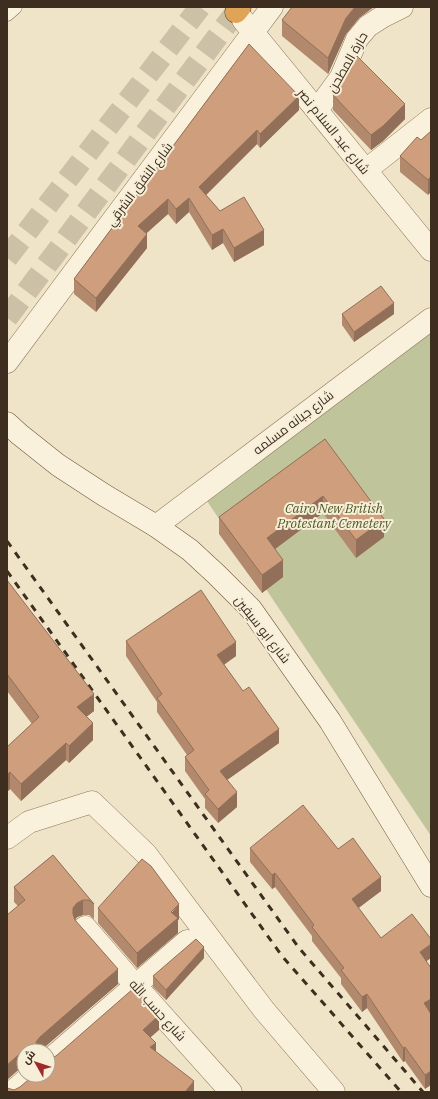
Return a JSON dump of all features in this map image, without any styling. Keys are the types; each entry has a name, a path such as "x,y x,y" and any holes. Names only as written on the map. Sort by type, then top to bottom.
{"street":[{"name":"شارع النفق الشرقي","path":"7,362 272,7"},
{"name":"حارة المطحن","path":"317,110 341,77 357,39 368,26 402,7"},
{"name":"شارع عبد السلام نصر","path":"238,10 253,31 431,250"},
{"path":"366,170 431,119"},
{"name":"شارع جبانه مسلمه","path":"156,526 431,319"},
{"name":"شارع ابو سيفين","path":"7,423 58,464 104,495 156,526 190,550 251,609 330,721 431,886"},
{"path":"7,838 29,822 92,802 146,854 264,1010 334,1092"},
{"name":"شارع حسب الله","path":"85,927 231,1092"},
{"path":"56,1054 187,941"},
{"path":"12,1092 23,1083"}],"lane":[{"path":"7,14 15,7"}],"green space":[{"name":"Cairo New British Protestant Cemetery","path":"431,319 431,836 201,492"}],"building":[{"path":"292,7 355,7 346,18 328,58 282,20"},
{"path":"249,44 299,96 260,134 257,130 199,187 220,211 244,197 264,230 234,248 223,229 212,235 189,198 176,209 168,199 138,226 147,234 96,298 74,279"},
{"path":"357,56 405,104 383,126 371,135 333,95 351,69"},
{"path":"431,131 431,176 428,180 400,156 417,137 421,140"},
{"path":"381,286 394,303 354,332 342,314"},
{"path":"325,439 384,519 356,540 323,496 267,538 283,560 262,575 219,517"},
{"path":"7,580 94,694 77,707 93,723 69,746 66,743 21,784 10,772 7,775 7,747 39,717 7,674"},
{"path":"201,590 236,642 217,655 243,691 249,687 279,729 220,771 237,792 218,809 205,794 209,790 185,757 194,750 157,698 162,694 126,641"},
{"path":"303,805 338,849 353,838 381,877 352,899 381,938 412,914 431,939 431,944 420,952 431,968 431,999 424,1003 431,1014 431,1071 425,1075 405,1047 403,1048 367,994 362,997 341,970 344,968 312,927 314,925 275,873 272,875 250,848"},
{"path":"53,855 94,904 89,900 83,900 77,903 73,908 75,920 118,969 40,1037 36,1043 16,1043 16,1057 7,1065 7,915 25,900 14,887"},
{"path":"142,859 151,866 179,904 171,912 178,918 137,953 98,908"},
{"path":"196,939 204,947 166,990 153,976"},
{"path":"134,988 159,1015 143,1030 156,1043 150,1047 194,1081 185,1092 7,1092 7,1088 14,1090 25,1083 56,1083 56,1056"}],"tunnel":[{"path":"7,258 200,7"},
{"path":"7,318 236,12"}],"railway":[{"path":"7,541 299,948 423,1092"},
{"path":"7,571 282,956 401,1092"}]}
